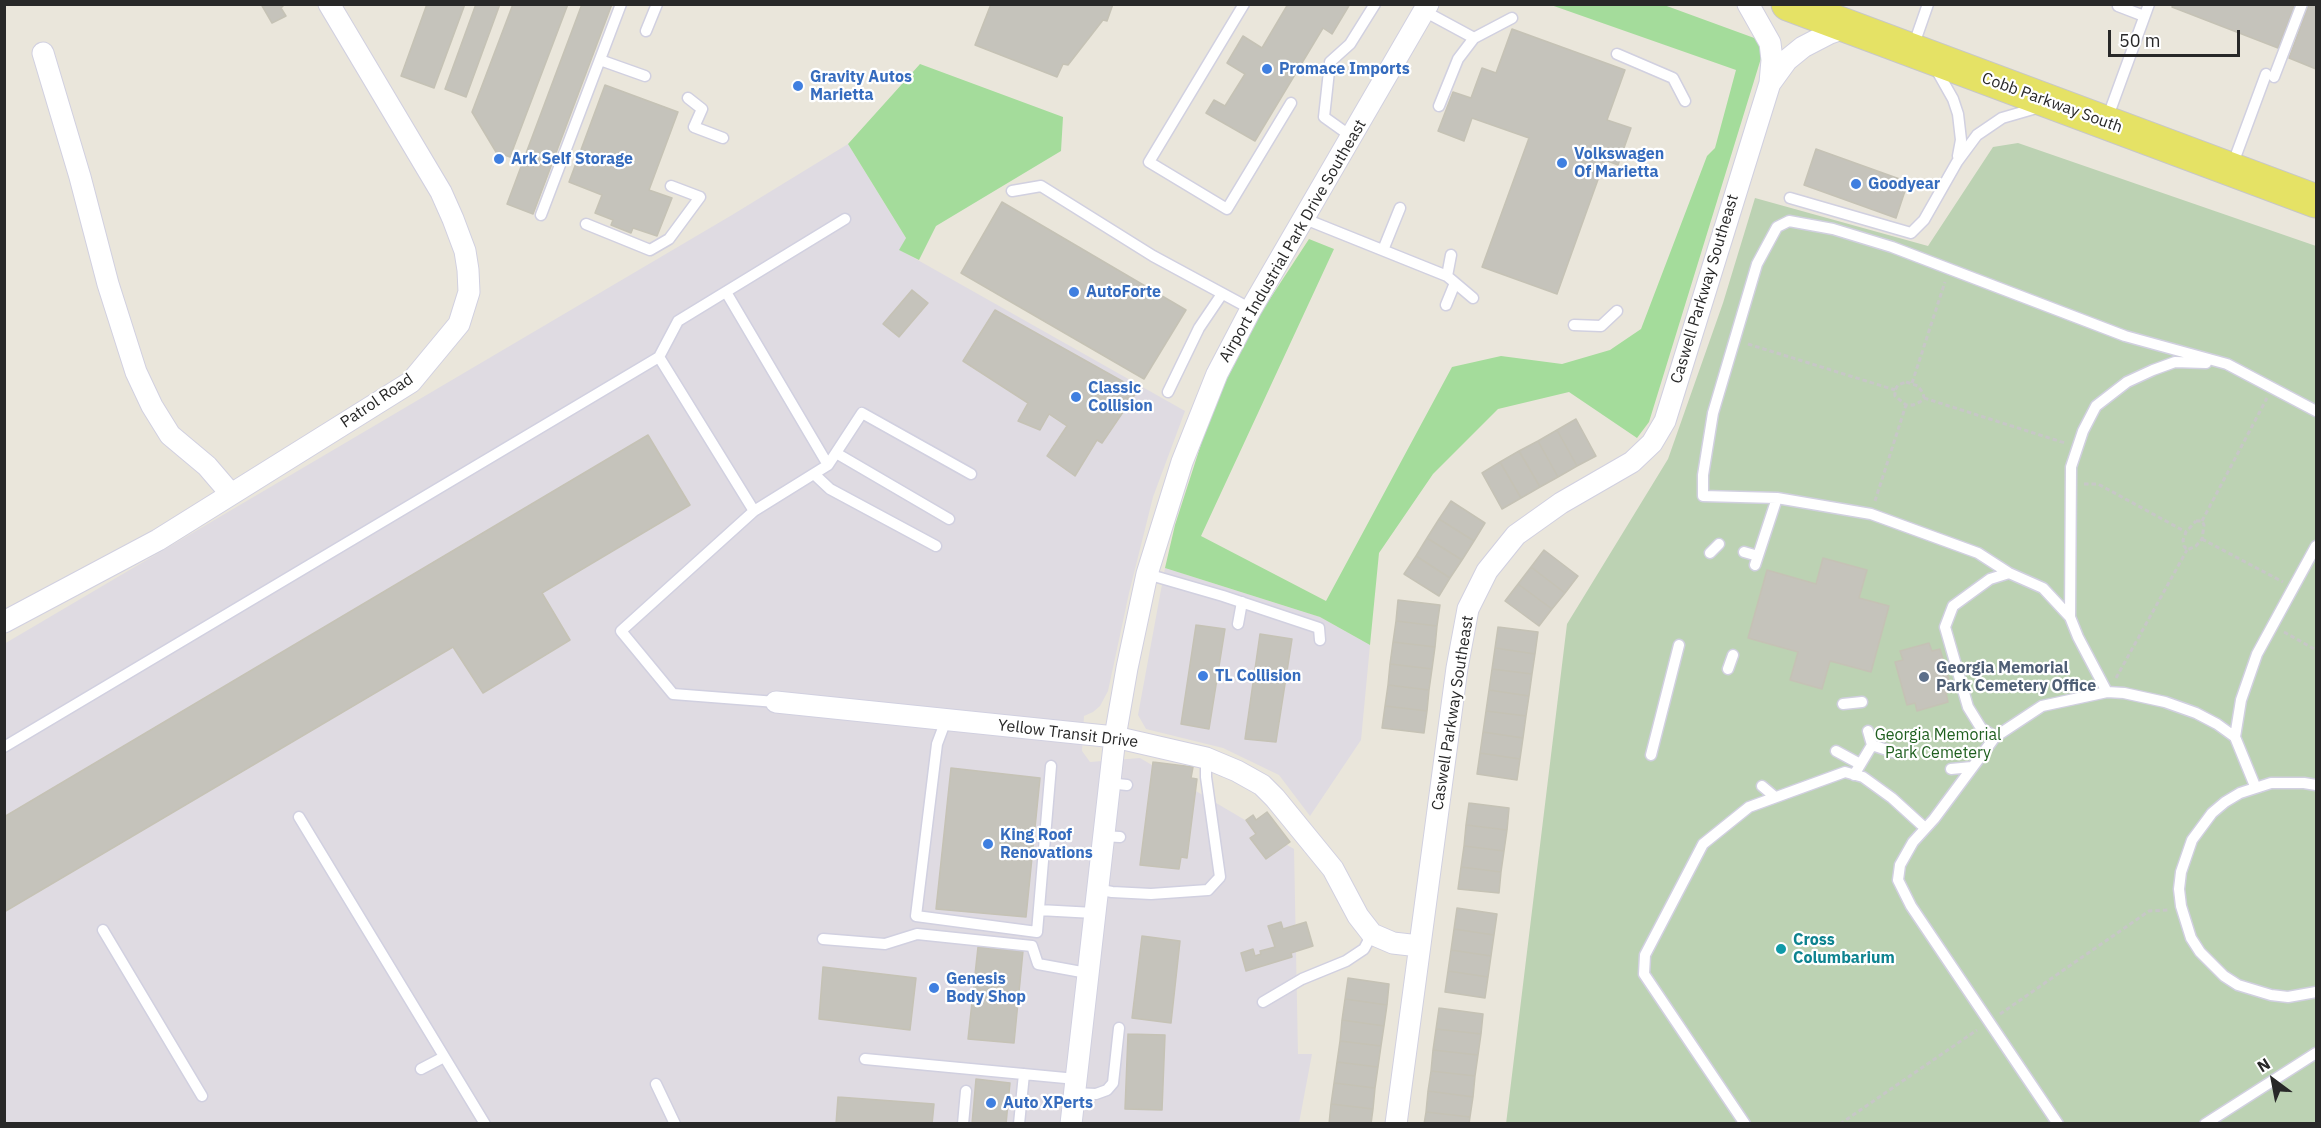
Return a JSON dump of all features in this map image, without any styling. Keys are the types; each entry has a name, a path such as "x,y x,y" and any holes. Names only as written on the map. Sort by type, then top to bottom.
{"main road":[{"name":"Cobb Parkway South","path":"1801,7 1848,27 2230,169 2315,196"}],"street":[{"name":"Patrol Road","path":"4,622 158,540 411,382 459,324 469,292 465,251 441,192 329,4"},
{"name":"Caswell Parkway Southeast","path":"1395,1124 1456,668 1468,609 1487,571 1499,553 1516,535 1538,517 1632,462 1652,443 1665,421 1770,82 1772,60 1770,43 1748,4"},
{"name":"Airport Industrial Park Drive Southeast","path":"1071,1124 1096,889 1111,837 1118,784 1115,737 1147,574 1182,462 1217,374 1251,309 1426,8"},
{"name":"Caswell Parkway Southeast","path":"1770,82 1787,60 1803,47 1830,33 1848,27"},
{"path":"43,53 80,177 108,284 136,372 152,406 170,435 207,466 231,494"},
{"name":"Yellow Transit Drive","path":"776,702 1115,737 1206,758 1262,785 1275,798 1333,869 1358,916 1372,934"},
{"path":"1372,934 1393,943 1419,946"}],"lane":[{"path":"541,215 621,4"},
{"path":"646,31 657,4"},
{"path":"1244,4 1149,162 1227,209 1291,103"},
{"path":"1352,137 1324,117 1330,62 1350,44 1375,4"},
{"path":"1928,4 1919,53 1944,82 1958,114 1961,140 1957,162"},
{"path":"2106,122 2149,4"},
{"path":"2230,169 2302,4"},
{"path":"2118,6 2144,16"},
{"path":"1426,8 1474,38"},
{"path":"1439,106 1458,59 1474,38 1512,18"},
{"path":"1617,54 1673,78 1685,101"},
{"path":"600,60 645,76"},
{"path":"688,98 702,109 694,127 723,138"},
{"path":"1790,198 1911,233 1924,220 1957,162 1977,135 2002,118 2055,104"},
{"path":"586,224 650,249 669,239 700,197 671,186"},
{"path":"1012,191 1041,186 1153,256 1251,309"},
{"path":"1383,250 1400,208"},
{"path":"4,747 659,357 678,321 845,219"},
{"path":"1305,219 1451,280 1473,298"},
{"path":"2107,692 2070,617 2043,588 2009,573 1978,553 1871,514 1777,498 1703,496 1702,475 1713,413 1757,264 1777,227 1790,221 1833,229 1892,247 2125,336 2227,364 2316,411"},
{"path":"1446,305 1451,280 1451,255"},
{"path":"726,292 828,465"},
{"path":"1168,392 1199,328 1222,294"},
{"path":"1574,325 1601,326 1617,311"},
{"path":"659,357 754,512"},
{"path":"2070,617 2071,467 2096,406 2127,382 2175,362 2227,364"},
{"path":"776,702 673,694 621,631 754,512 828,465 862,414 971,474"},
{"path":"836,453 949,519"},
{"path":"814,474 830,489 936,546"},
{"path":"1744,552 1756,560 1777,498"},
{"path":"1710,553 1719,544"},
{"path":"2255,786 2235,737 2241,700 2257,654 2316,546"},
{"path":"1995,737 1982,728 1968,707 1945,627 1953,606 1990,579 2009,573"},
{"path":"1147,574 1319,628 1320,640"},
{"path":"1238,624 1242,602"},
{"path":"1651,755 1679,645"},
{"path":"1728,669 1733,655"},
{"path":"2058,1124 1911,906 1898,880 1900,865 1913,842 1935,819 1995,737 2042,706 2107,692 2124,693 2165,702 2196,713 2235,737"},
{"path":"1843,704 1862,702"},
{"path":"946,720 937,744 916,916 1037,932 1051,766"},
{"path":"1854,775 1872,745 1868,731"},
{"path":"1872,745 1893,752"},
{"path":"1836,751 1860,764"},
{"path":"1096,889 1151,894 1208,890 1220,877 1206,777 1206,758"},
{"path":"1951,769 1972,767"},
{"path":"1745,1124 1644,974 1645,955 1703,844 1749,807 1845,772 1863,777 1892,798 1925,828"},
{"path":"2316,786 2288,782 2255,786 2225,802 2206,819 2192,840 2181,872 2180,889 2182,909 2191,938 2200,952 2224,976 2238,985 2271,995 2288,997 2316,992"},
{"path":"1762,786 1775,797"},
{"path":"299,817 485,1124"},
{"path":"1039,910 1094,913"},
{"path":"103,930 202,1096"},
{"path":"823,939 885,944 917,934 1032,946 1038,964 1087,973"},
{"path":"1263,1002 1302,979 1346,961 1364,949 1372,934"},
{"path":"865,1059 1024,1074 1075,1086 1096,1094 1107,1090 1113,1083 1119,1028"},
{"path":"2205,1124 2316,1053"},
{"path":"421,1069 444,1057"},
{"path":"1019,1124 1024,1074"},
{"path":"656,1084 675,1124"},
{"path":"963,1124 966,1091"}],"path":[{"path":"1912,383 1949,269"},
{"path":"1734,340 1895,390"},
{"path":"1912,383 1898,385 1895,396 1906,405 1913,405 1924,398"},
{"path":"1912,383 1923,393 1924,398"},
{"path":"2107,692 2130,656 2187,550 2196,546 2202,539 2204,530 2202,521 2272,388"},
{"path":"1924,398 2078,447"},
{"path":"1871,514 1906,405"},
{"path":"2071,484 2098,484 2186,532"},
{"path":"2187,550 2183,540 2186,532 2196,520 2202,521"},
{"path":"2202,539 2292,587"},
{"path":"2272,625 2316,650"},
{"path":"1840,1124 2149,911 2182,909"}],"shaded area":[{"path":"848,144 906,238 900,250 1185,411 1153,497 1108,691 1100,706 1084,716 1082,751 1090,762 1140,758 1294,849 1298,1054 1312,1054 1299,1123 5,1123 4,644 732,215"},
{"path":"1165,568 1320,617 1370,645 1361,740 1310,816 1279,775 1223,748 1146,729 1138,715"}],"green space":[{"path":"1551,5 1664,5 1757,39 1762,55 1649,422 1637,438 1569,392 1498,409 1433,474 1379,553 1370,645 1320,617 1165,568 1175,525 1214,404 1260,314 1309,239 1334,249 1201,536 1326,601 1452,367 1501,356 1562,364 1610,350 1641,329 1707,156 1715,148 1736,70"},
{"path":"920,64 1063,117 1061,151 936,226 919,260 899,250 906,238 848,144"},
{"name":"Georgia Memorial Park Cemetery","path":"2018,143 2316,246 2316,1123 1506,1124 1567,624 1668,459 1723,303 1755,198 1928,246 1993,147"}],"building":[{"path":"261,4 285,4 281,8 286,16 272,23"},
{"path":"427,4 465,4 434,88 401,76"},
{"path":"476,4 500,4 466,97 445,89"},
{"path":"513,4 568,4 510,157 496,152 472,112"},
{"path":"582,4 612,4 533,214 507,204"},
{"path":"991,4 1113,4 1107,21 1103,20 1068,65 1063,64 1057,77 975,45"},
{"name":"Promace Imports","path":"1288,4 1350,4 1332,34 1323,28 1255,141 1206,113 1214,100 1225,106 1245,74 1227,63 1243,36 1262,48"},
{"path":"2173,4 2295,4 2278,48 2172,7"},
{"path":"2309,4 2316,4 2316,69 2289,58"},
{"name":"Volkswagen Of Marietta","path":"1512,29 1625,70 1607,120 1631,128 1618,165 1605,160 1557,294 1482,267 1529,138 1472,118 1464,141 1438,131 1453,92 1471,98 1482,68 1496,73"},
{"path":"605,85 678,112 649,190 672,198 657,236 633,228 631,233 611,225 613,220 595,213 602,195 569,182"},
{"name":"Goodyear","path":"1816,149 1908,182 1896,218 1804,185"},
{"name":"AutoForte","path":"1002,202 1186,310 1144,379 961,273"},
{"path":"912,290 928,303 899,337 883,324"},
{"name":"Classic Collision","path":"995,310 1138,390 1102,443 1097,440 1075,476 1047,456 1067,426 1049,414 1040,430 1018,421 1028,403 963,361"},
{"path":"1576,419 1596,456 1577,466 1557,430"},
{"path":"1557,430 1577,466 1558,477 1538,441"},
{"path":"648,435 690,505 542,593 570,640 483,693 453,647 4,912 4,817"},
{"path":"1538,441 1558,477 1540,487 1519,451"},
{"path":"1519,451 1540,487 1521,498 1500,462"},
{"path":"1500,462 1521,498 1502,509 1482,473"},
{"path":"1451,501 1485,523 1474,541 1439,519"},
{"path":"1439,519 1474,541 1462,560 1427,538"},
{"path":"1427,538 1462,560 1450,578 1416,556"},
{"path":"1544,550 1578,576 1565,593 1531,567"},
{"path":"1416,556 1450,578 1439,596 1404,574"},
{"path":"1823,558 1867,570 1859,598 1889,606 1871,672 1830,661 1822,689 1790,680 1798,652 1748,638 1767,570 1816,584"},
{"path":"1531,567 1565,593 1552,609 1518,584"},
{"path":"1518,584 1552,609 1539,626 1505,601"},
{"path":"1398,600 1440,605 1437,626 1396,621"},
{"path":"1396,621 1437,626 1435,647 1393,642"},
{"name":"TL Collision","path":"1196,625 1225,629 1209,729 1181,724"},
{"path":"1498,627 1538,632 1535,654 1495,648"},
{"path":"1260,634 1292,639 1276,742 1245,739"},
{"path":"1393,642 1435,647 1432,669 1390,664"},
{"name":"Georgia Memorial Park Cemetery Office","path":"1929,643 1932,651 1940,649 1952,691 1946,693 1948,702 1917,711 1915,703 1907,705 1895,662 1903,660 1900,651"},
{"path":"1495,648 1535,654 1532,674 1492,669"},
{"path":"1390,664 1432,669 1429,690 1388,685"},
{"path":"1492,669 1532,674 1529,696 1489,690"},
{"path":"1388,685 1429,690 1427,711 1385,706"},
{"path":"1489,690 1529,696 1526,716 1486,711"},
{"path":"1385,706 1427,711 1424,733 1382,728"},
{"path":"1486,711 1526,716 1523,738 1483,732"},
{"path":"1483,732 1523,738 1520,759 1480,753"},
{"path":"1480,753 1520,759 1517,780 1477,774"},
{"path":"1153,762 1193,767 1191,778 1197,779 1187,858 1181,857 1179,869 1140,865"},
{"name":"King Roof Renovations","path":"951,768 1040,778 1026,917 936,909"},
{"path":"1469,803 1509,808 1507,830 1466,825"},
{"path":"1267,812 1290,842 1266,859 1250,838 1256,834 1246,820 1253,815 1256,820"},
{"path":"1466,825 1507,830 1504,851 1464,846"},
{"path":"1464,846 1504,851 1501,872 1461,867"},
{"path":"1461,867 1501,872 1499,893 1458,889"},
{"path":"1457,908 1497,914 1494,935 1454,929"},
{"path":"1281,922 1283,929 1306,922 1313,946 1291,953 1292,957 1246,971 1241,953 1253,949 1255,956 1261,954 1260,951 1275,947 1268,926"},
{"path":"1454,929 1494,935 1491,956 1451,950"},
{"path":"1142,936 1180,941 1171,1023 1132,1018"},
{"path":"978,947 1023,951 1014,1043 968,1039"},
{"path":"1451,950 1491,956 1488,977 1448,971"},
{"path":"823,967 916,978 910,1030 819,1019"},
{"path":"1448,971 1488,977 1485,998 1445,992"},
{"path":"1348,978 1389,984 1387,1005 1345,999"},
{"path":"1345,999 1387,1005 1384,1026 1342,1020"},
{"path":"1439,1008 1483,1014 1481,1034 1436,1029"},
{"path":"1342,1020 1384,1026 1381,1046 1340,1041"},
{"path":"1436,1029 1481,1034 1478,1055 1433,1050"},
{"path":"1128,1034 1165,1035 1162,1110 1125,1109"},
{"path":"1340,1041 1381,1046 1378,1067 1337,1062"},
{"path":"1433,1050 1478,1055 1475,1076 1431,1071"},
{"path":"1337,1062 1378,1067 1375,1088 1334,1083"},
{"path":"1431,1071 1475,1076 1473,1097 1428,1091"},
{"name":"Auto XPerts","path":"976,1079 1010,1083 1006,1124 972,1124"},
{"path":"1334,1083 1375,1088 1373,1109 1331,1104"},
{"path":"1428,1091 1473,1097 1470,1117 1426,1112"},
{"path":"838,1097 934,1104 932,1124 836,1124"},
{"path":"1331,1104 1373,1109 1371,1124 1329,1124"},
{"path":"1426,1112 1470,1117 1469,1124 1424,1124"}],"place":[{"name":"Promace Imports","path":"1267,69"},
{"name":"Gravity Autos Marietta","path":"798,86"},
{"name":"Ark Self Storage","path":"499,159"},
{"name":"Volkswagen Of Marietta","path":"1562,163"},
{"name":"Goodyear","path":"1856,184"},
{"name":"AutoForte","path":"1074,292"},
{"name":"Classic Collision","path":"1076,397"},
{"name":"TL Collision","path":"1203,676"},
{"name":"Georgia Memorial Park Cemetery Office","path":"1924,677"},
{"name":"King Roof Renovations","path":"988,844"},
{"name":"Cross Columbarium","path":"1781,949"},
{"name":"Genesis Body Shop","path":"934,988"},
{"name":"Auto XPerts","path":"991,1103"}]}
